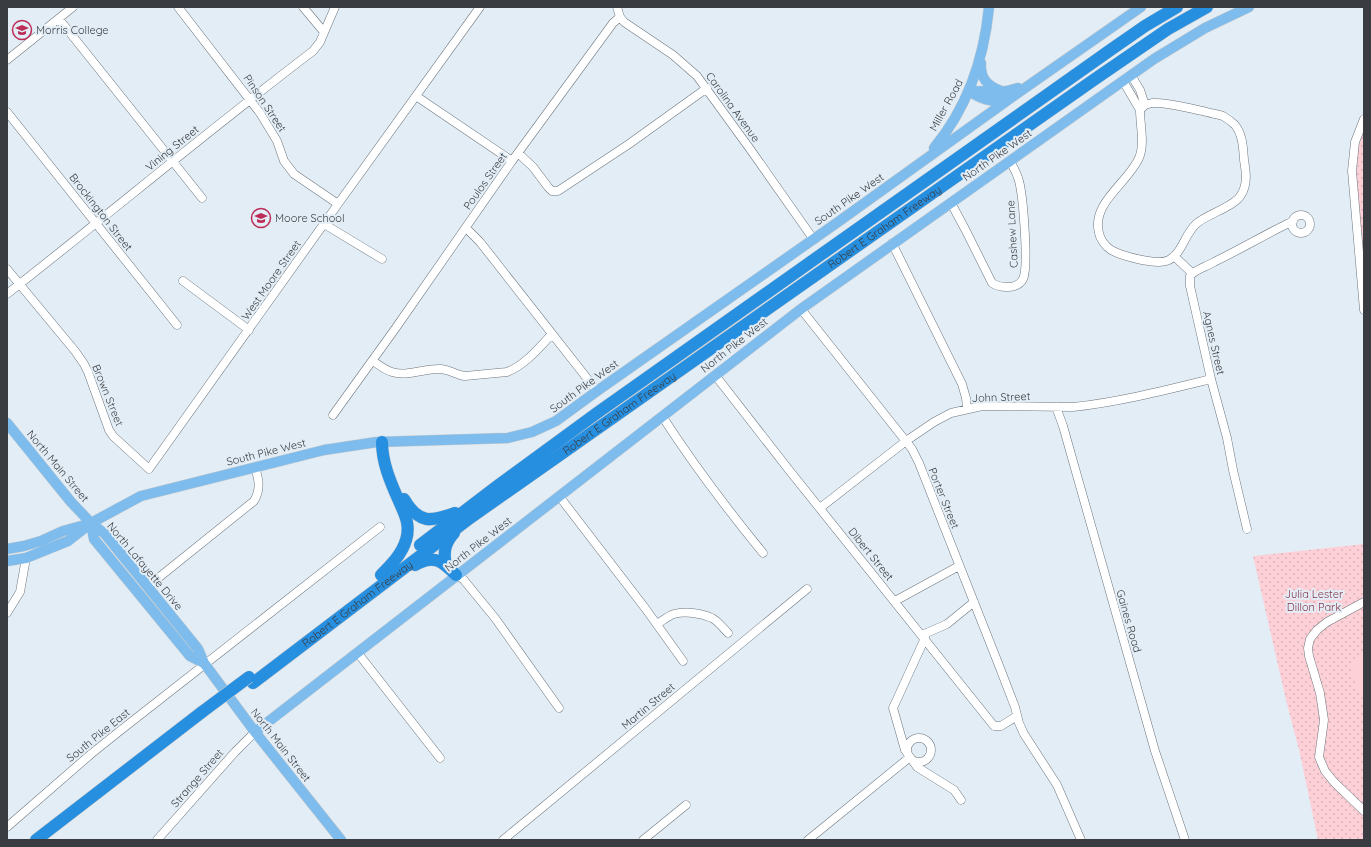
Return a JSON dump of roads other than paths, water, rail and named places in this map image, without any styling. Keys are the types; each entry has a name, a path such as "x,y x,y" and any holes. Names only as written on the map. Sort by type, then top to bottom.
{"highway":[{"name":"Robert E Graham Freeway","path":"47,840 78,812 112,785 386,577 597,413 1109,51 1145,26 1177,7"},
{"name":"Robert E Graham Freeway","path":"469,513 1101,74 1168,29 1207,7"},
{"path":"382,442 383,457 408,521 406,541 386,577"},
{"path":"390,476 414,513 429,521 469,513"},
{"path":"446,565 444,553 447,542 469,513"},
{"path":"386,577 429,559 440,561 456,575"},
{"name":"Robert E Graham Freeway","path":"36,840 78,812"}],"main road":[{"name":"Miller Road","path":"922,162 945,134 969,91 981,55 987,29 989,7"},
{"path":"969,91 980,98 987,100 999,100 1028,85 1141,7"},
{"name":"North Pike West","path":"255,732 801,309 892,243 1127,78 1185,39 1226,17 1249,7"},
{"path":"981,55 981,70 985,80 991,86 1010,94"},
{"path":"922,162 1010,94"},
{"name":"South Pike West","path":"91,523 141,496 324,450 382,442 508,438 532,432 556,421 596,391 814,240 922,162"},
{"name":"North Main Street","path":"7,423 71,502 91,523"},
{"path":"7,549 41,541 63,531 91,523 94,539 190,656 204,664"},
{"name":"North Lafayette Drive","path":"7,561 26,558 68,540 91,523 105,534 198,650 204,664"},
{"name":"North Main Street","path":"204,664 255,732 341,840"}],"street":[{"path":"7,60 73,7"},
{"name":"Pinson Street","path":"178,7 250,99 270,128 288,168 338,204"},
{"path":"303,7 324,32"},
{"name":"Vining Street","path":"7,294 250,99 313,51 320,42 335,7"},
{"name":"West Moore Street","path":"149,468 480,7"},
{"path":"617,7 620,17"},
{"name":"Carolina Avenue","path":"620,17 627,24 688,67 707,88 814,240"},
{"name":"Poulos Street","path":"333,416 512,161 613,23 620,17"},
{"path":"59,18 202,198"},
{"path":"1127,78 1142,108 1142,143 1139,158 1125,179 1102,206 1097,223 1101,239 1110,249 1131,257 1159,263 1169,260 1174,256 1181,248 1189,231 1197,223 1235,202 1244,188 1247,177 1242,140 1236,126 1230,121 1222,116 1166,104 1152,103 1142,108"},
{"path":"518,153 533,167 552,191 558,191 623,148 707,88"},
{"path":"416,96 512,161"},
{"name":"Brockington Street","path":"7,112 177,325"},
{"path":"1364,119 1355,142 1352,171 1364,310"},
{"name":"Cashew Lane","path":"951,203 992,283 1002,287 1009,287 1020,283 1023,280 1025,271 1024,222 1019,180 1010,161"},
{"path":"1174,256 1192,273 1293,220"},
{"path":"324,224 382,260"},
{"path":"466,228 480,242 596,391"},
{"path":"892,243 962,384 967,409"},
{"name":"Brown Street","path":"7,269 84,364 109,430 113,436 149,468"},
{"name":"Agnes Street","path":"1192,273 1190,276 1190,286 1211,379 1227,438 1234,477 1247,529"},
{"path":"183,281 249,330"},
{"name":"Porter Street","path":"801,309 906,441 919,463 998,663 1024,734 1057,785 1081,840"},
{"path":"373,361 386,370 400,373 440,369 448,370 459,376 508,372 514,370 522,364 552,334"},
{"name":"Dibert Street","path":"715,375 994,726 1001,726 1018,720"},
{"name":"John Street","path":"820,508 906,441 934,422 951,413 982,406 1072,407 1116,400 1211,379"},
{"name":"Gaines Road","path":"1056,407 1063,426 1155,751 1185,840"},
{"path":"662,416 694,465 736,521 763,553"},
{"path":"147,587 254,501 259,489 255,467"},
{"path":"559,496 657,624 683,661"},
{"name":"South Pike East","path":"7,827 91,754 380,527"},
{"path":"7,613 20,592 26,558"},
{"path":"895,601 959,566"},
{"path":"456,575 463,579 495,618 559,708"},
{"name":"Martin Street","path":"503,840 807,589"},
{"path":"961,800 954,790 917,767 905,750 893,708 923,637 947,624 974,602"},
{"path":"1364,602 1328,622 1317,630 1310,639 1308,648 1320,693 1324,720 1319,757 1325,771 1334,782 1364,811"},
{"path":"657,624 673,614 694,613 712,618 728,633"},
{"path":"357,652 440,758"},
{"name":"Strange Street","path":"157,840 235,752 255,732"},
{"path":"808,840 910,757"},
{"path":"644,840 686,805"}],"place":[{"name":"Morris College","path":"22,30"},
{"name":"Moore School","path":"261,218"}],"park label":[{"name":"Julia Lester Dillon Park","path":"1314,600"}]}
